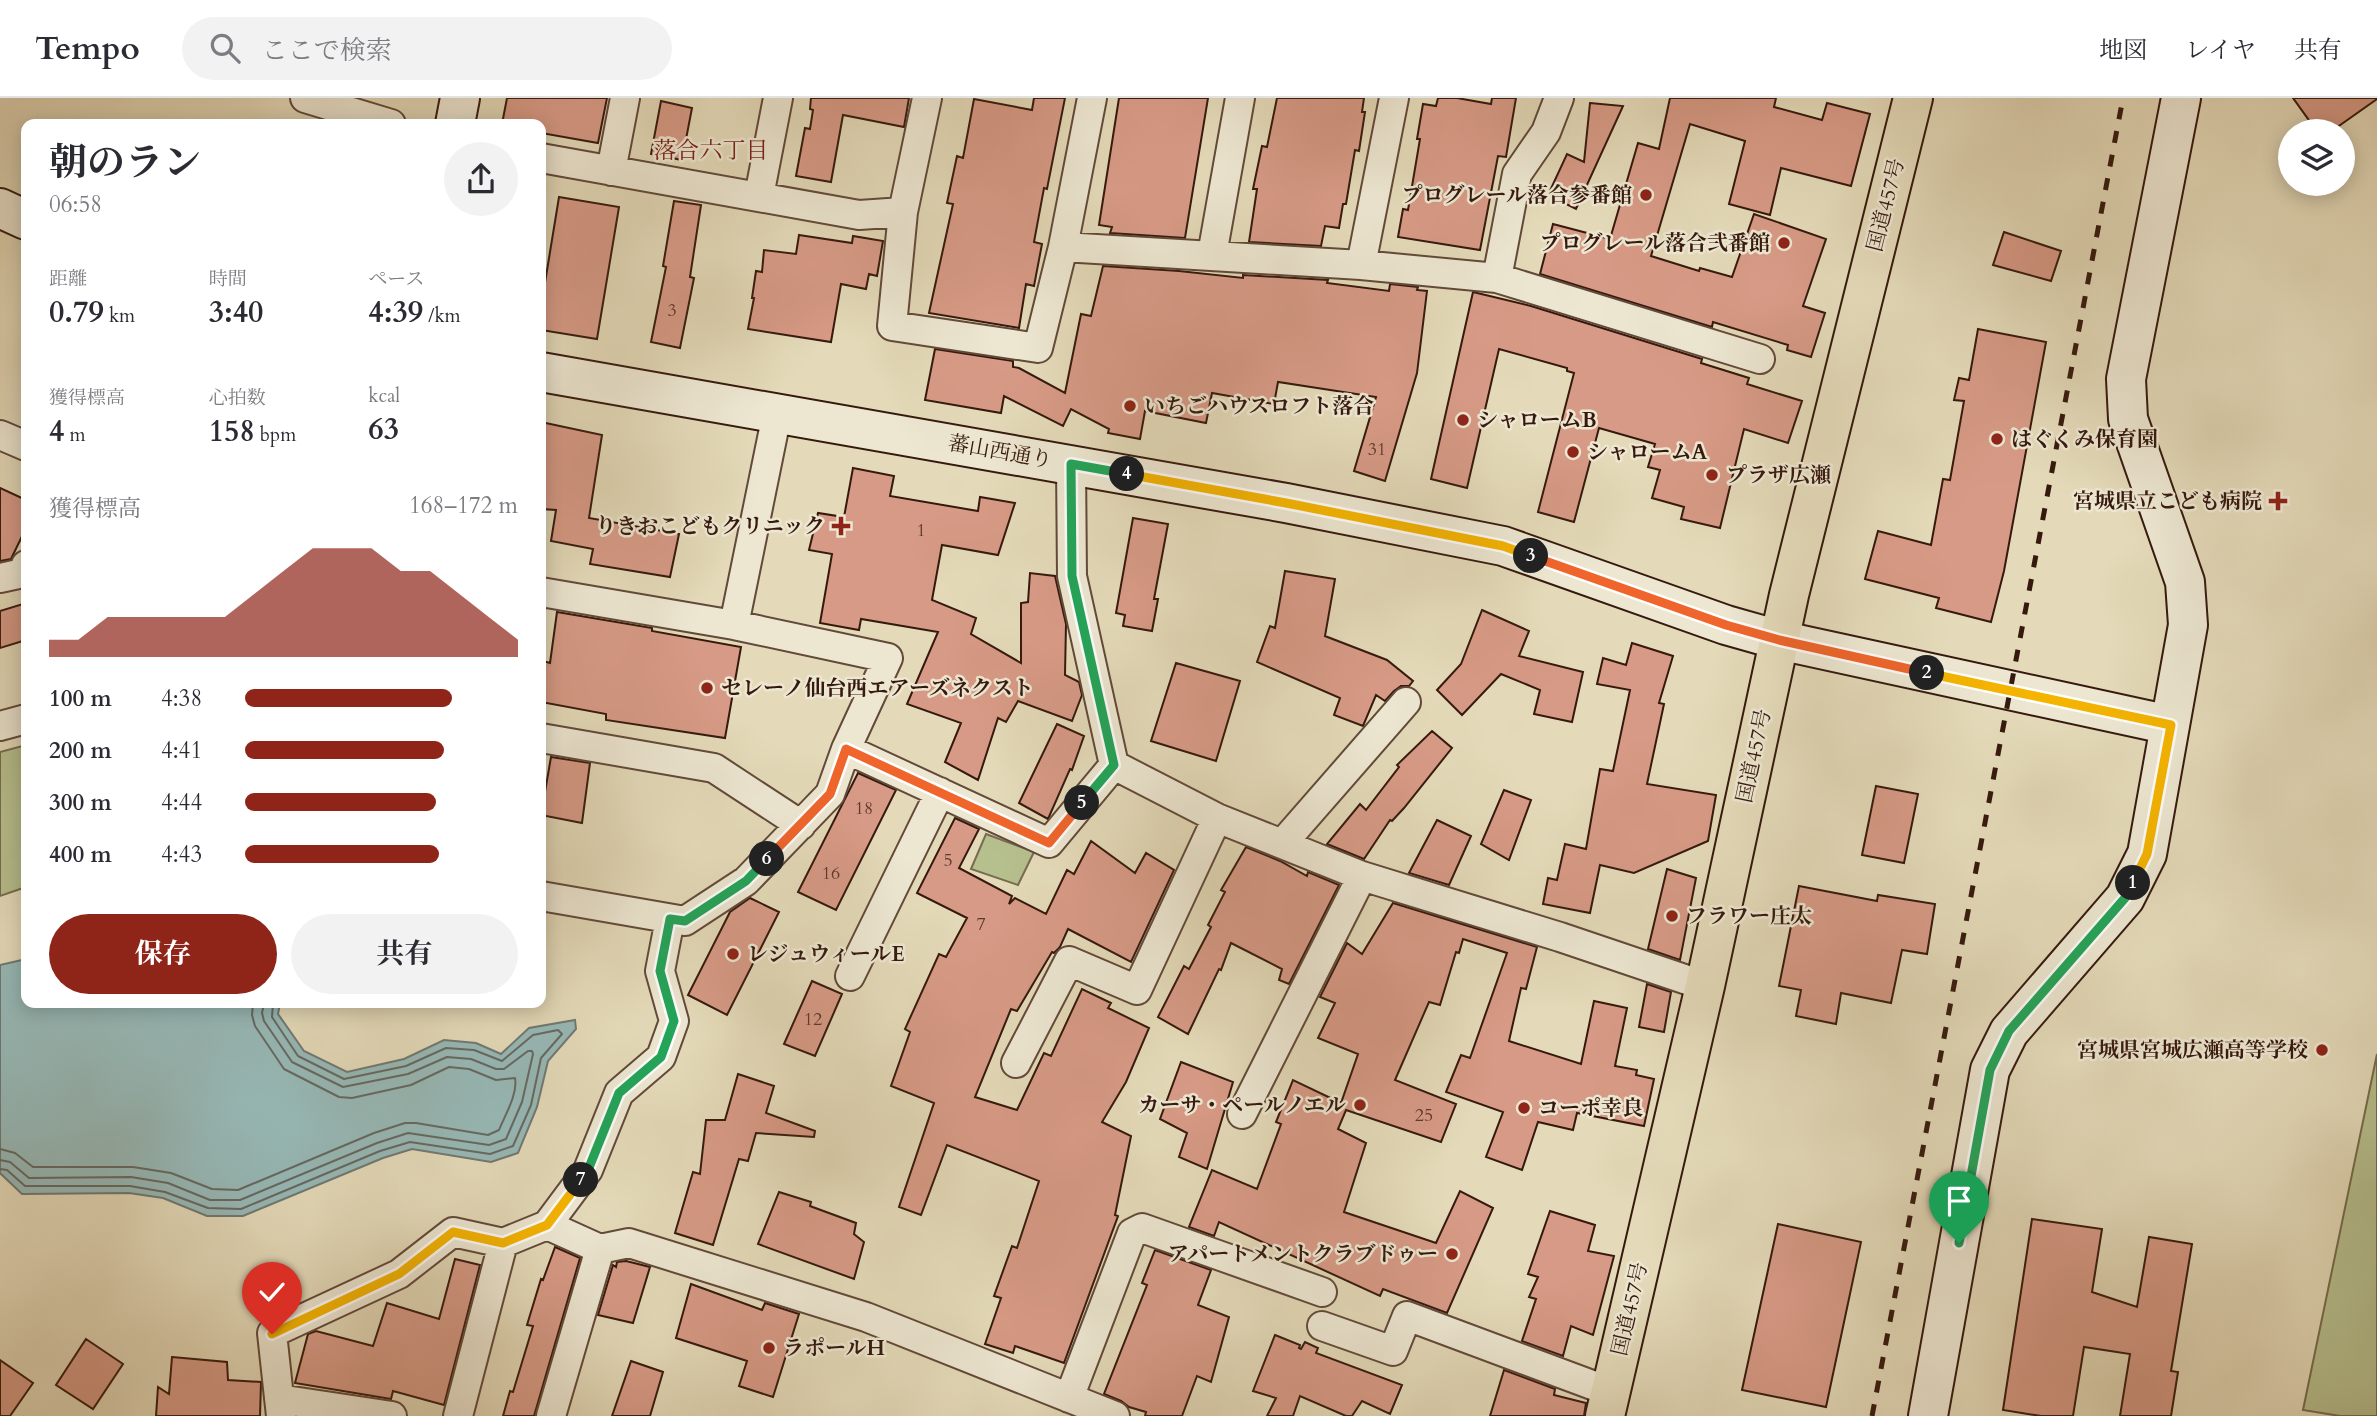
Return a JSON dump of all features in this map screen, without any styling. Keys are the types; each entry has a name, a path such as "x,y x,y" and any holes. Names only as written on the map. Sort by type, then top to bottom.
{"highway":[{"name":"国道457号","path":"1608,1404 1705,986 1779,640 1913,98"}],"street":[{"path":"305,98 374,119"},
{"path":"456,119 460,98"},
{"path":"611,171 625,98"},
{"path":"759,196 778,98"},
{"path":"927,98 903,212 892,326 1038,348 1063,247 1092,98"},
{"path":"1212,255 1240,98"},
{"path":"1361,265 1394,98"},
{"path":"1497,278 1517,174 1545,132 1559,98"},
{"path":"1928,1416 1990,1070 2009,1031 2125,898 2147,854 2188,625 2185,582 2129,419 2126,379 2181,98"},
{"path":"546,159 859,215 903,212"},
{"path":"0,208 21,218"},
{"path":"1063,247 1361,265 1497,278 1760,359"},
{"name":"蕃山西通り","path":"546,373 1071,464 1503,546 1726,625 1779,640 2171,725"},
{"path":"734,625 777,414"},
{"path":"0,435 21,444"},
{"path":"1071,464 1072,576 1114,765"},
{"path":"0,578 21,573"},
{"path":"546,593 734,625 888,658 846,749 830,794 746,881 685,921 546,897"},
{"path":"1282,844 1406,702"},
{"path":"0,726 21,720"},
{"path":"546,739 714,768 801,825"},
{"path":"846,749 1049,843 1114,765"},
{"path":"1114,765 1217,818 1362,876 1560,937 1705,986"},
{"path":"850,976 940,792"},
{"path":"1016,1063 1069,961 1137,990 1217,818"},
{"path":"1242,1114 1362,876"},
{"path":"392,1416 280,1408 272,1334 399,1274 453,1232 503,1243 547,1225 588,1170 619,1093 661,1057 674,1021 660,971 670,919"},
{"path":"547,1225 600,1249 629,1243 853,1312 1115,1416"},
{"path":"1069,1398 1132,1233 1142,1228 1322,1292"},
{"path":"458,1416 503,1243"},
{"path":"551,1416 600,1249"},
{"path":"1322,1326 1393,1352 1407,1316 1608,1404"}],"green space":[{"path":"21,746 21,889 0,896 0,752"},
{"path":"986,834 1034,852 1018,885 971,869"},
{"path":"2377,1054 2377,1416 2340,1416 2303,1410"}],"water":[{"path":"21,960 21,1008 279,1008 278,1014 304,1051 347,1072 404,1059 444,1040 476,1043 501,1054 529,1028 575,1020 576,1029 548,1061 537,1107 518,1153 491,1162 412,1149 383,1158 243,1216 207,1216 163,1198 129,1193 22,1194 0,1173 0,965"}],"building":[{"path":"507,98 607,98 598,143 546,134 546,119 503,119"},
{"path":"811,98 909,98 904,127 843,115 831,182 796,176 805,128 810,129 813,110 810,109"},
{"path":"1034,98 1065,98 1034,242 1042,244 1034,286 1026,284 1019,328 929,313 953,204 947,203 957,156 963,158 974,99 1032,110"},
{"path":"1119,98 1208,98 1185,238 1110,233 1112,227 1099,225"},
{"path":"1277,98 1364,98 1362,112 1365,112 1359,151 1355,150 1346,204 1343,204 1339,228 1325,226 1321,246 1249,242 1257,189 1253,189 1262,146 1267,147"},
{"path":"1438,98 1457,98 1491,104 1492,98 1516,98 1506,157 1498,156 1480,250 1398,237 1403,209 1408,210 1423,104 1436,106"},
{"path":"1670,98 1776,98 1774,107 1822,120 1827,103 1870,114 1851,186 1781,168 1770,215 1729,204 1745,141 1690,124 1651,256 1699,271 1700,268 1732,277 1754,214 1826,239 1803,306 1825,313 1811,357 1787,350 1788,345 1713,322 1712,327 1540,274 1553,224 1610,239 1638,143 1659,149"},
{"path":"2293,98 2377,98 2349,119 2308,119"},
{"path":"661,101 692,108 682,160 651,154"},
{"path":"1590,103 1623,106 1576,209 1548,195 1567,154 1584,162"},
{"path":"559,197 619,207 597,339 546,331 546,276"},
{"path":"674,201 701,205 690,277 694,278 680,348 651,342 666,267 663,266"},
{"path":"2004,232 2061,251 2051,281 1993,265"},
{"path":"799,235 852,243 853,236 883,241 877,276 869,274 866,289 841,284 831,342 748,329 756,271 762,272 764,250 796,254"},
{"path":"1103,266 1243,278 1243,275 1328,280 1327,283 1389,291 1390,284 1418,287 1417,290 1427,291 1417,373 1385,481 1354,471 1376,397 1278,382 1274,404 1212,393 1206,423 1145,411 1140,439 1108,433 1109,429 1071,409 1063,426 1004,396 1001,413 925,400 935,349 1013,361 1013,367 1065,393 1081,314 1091,316"},
{"path":"1473,292 1531,306 1702,359 1701,363 1749,378 1747,384 1802,401 1788,443 1744,429 1720,528 1681,519 1684,507 1652,498 1660,470 1648,467 1655,444 1599,428 1574,522 1538,512 1574,373 1567,371 1567,368 1499,349 1467,488 1431,479"},
{"path":"1978,329 2046,342 2004,571 1991,622 1936,608 1939,598 1865,579 1878,531 1931,545 1943,479 1950,480 1964,401 1954,400 1959,378 1969,380"},
{"path":"546,423 602,435 589,518 679,534 670,577 590,564 593,549 551,541 556,510 546,509"},
{"path":"853,468 894,476 890,496 978,511 980,497 1015,503 998,555 942,545 932,600 976,618 971,634 1021,663 1021,603 1028,602 1030,573 1055,576 1066,624 1065,675 1079,682 1082,695 1072,721 1018,701 1006,722 998,718 978,780 945,762 961,723 907,704 938,632 861,619 859,630 820,623 832,554 809,550 818,513 844,517"},
{"path":"0,488 21,498 21,538 11,559 0,561"},
{"path":"1133,518 1168,524 1154,599 1158,599 1152,631 1123,626 1125,615 1116,613"},
{"path":"1285,571 1335,579 1325,636 1387,660 1413,681 1409,686 1401,686 1394,691 1385,701 1376,695 1363,726 1334,715 1340,698 1257,662 1270,626 1275,628"},
{"path":"21,605 21,642 0,648 0,611"},
{"path":"1482,610 1529,631 1519,656 1583,672 1572,722 1534,714 1540,690 1501,674 1462,715 1437,690 1461,664"},
{"path":"557,612 741,647 725,738 606,720 606,714 546,703 546,662 550,663"},
{"path":"1632,643 1673,656 1659,703 1664,704 1647,784 1716,795 1708,841 1634,873 1600,865 1590,913 1543,904 1548,878 1557,880 1565,844 1586,849 1600,769 1613,771 1630,690 1597,684 1603,658 1626,665"},
{"path":"1176,663 1240,681 1216,761 1151,741"},
{"path":"1057,724 1084,736 1072,770 1070,769 1048,819 1019,803"},
{"path":"1432,731 1452,748 1404,808 1390,820 1364,859 1327,844 1360,804 1366,810 1399,767 1397,765"},
{"path":"551,757 590,763 582,823 546,816 546,786"},
{"path":"858,773 896,790 836,910 798,892"},
{"path":"1876,786 1918,794 1904,863 1862,855"},
{"path":"1504,790 1531,800 1509,860 1481,844"},
{"path":"955,818 979,829 959,868 1012,896 1009,904 1015,898 1046,914 1067,870 1074,874 1091,841 1135,873 1146,853 1174,870 1131,962 1068,929 1060,947 1052,952 1017,1011 1011,1009 975,1097 1017,1110 1044,1053 1051,1056 1082,989 1111,1003 1108,1008 1149,1028 1126,1082 1102,1122 1131,1136 1115,1215 1118,1216 1064,1363 1015,1346 1013,1353 985,1344 1001,1298 994,1296 1012,1246 1017,1248 1039,1181 947,1145 921,1215 899,1207 934,1103 891,1086 910,1032 905,1029 939,954 946,957 967,918 917,893"},
{"path":"1437,820 1471,836 1449,885 1409,873"},
{"path":"1246,847 1307,876 1308,872 1339,885 1289,984 1279,980 1282,969 1231,943 1221,970 1219,969 1188,1034 1158,1017 1184,966 1189,969 1211,927 1208,925 1225,892 1221,890"},
{"name":"フラワー庄太","path":"1667,869 1696,878 1680,960 1648,949"},
{"path":"1799,886 1877,901 1878,895 1935,904 1927,954 1902,950 1891,1003 1841,993 1836,1024 1796,1016 1801,990 1779,986"},
{"name":"レジュウィールE","path":"750,898 779,912 727,1015 688,995 730,912"},
{"path":"1393,903 1537,947 1526,989 1521,988 1509,1041 1581,1064 1594,1001 1627,1008 1615,1066 1637,1070 1636,1075 1654,1079 1644,1126 1577,1113 1573,1130 1538,1122 1522,1170 1486,1157 1503,1112 1446,1092 1461,1055 1470,1058 1507,953 1463,939 1459,953 1456,952 1440,1005 1429,1002 1395,1080 1456,1104 1441,1142 1346,1110 1338,1129 1366,1143 1344,1212 1436,1243 1460,1191 1493,1208 1447,1313 1383,1289 1380,1296 1219,1222 1214,1236 1189,1227 1212,1170 1257,1189 1281,1124 1276,1122 1293,1080 1341,1103 1358,1054 1318,1038 1335,1003 1320,997 1347,943 1362,954"},
{"path":"812,981 842,994 815,1056 784,1044"},
{"path":"1647,984 1671,992 1664,1032 1639,1027"},
{"path":"1181,1062 1233,1082 1207,1169 1179,1157 1187,1133 1160,1119"},
{"path":"738,1074 774,1086 766,1113 815,1131 814,1137 756,1133 748,1161 739,1159 713,1245 675,1233 693,1172 700,1174 706,1120 725,1120"},
{"path":"779,1192 811,1202 810,1206 856,1223 854,1234 864,1242 854,1279 758,1244"},
{"path":"1550,1211 1595,1225 1588,1251 1614,1256 1593,1335 1571,1326 1563,1356 1522,1341 1536,1299 1529,1297 1538,1277 1528,1274"},
{"path":"2032,1219 2102,1229 2092,1292 2137,1307 2149,1237 2192,1244 2171,1371 2178,1372 2171,1416 2120,1416 2130,1354 2084,1347 2073,1416 2041,1416 2003,1410"},
{"path":"1778,1224 1861,1242 1826,1407 1742,1390"},
{"path":"555,1247 580,1258 534,1416 503,1416 533,1326 527,1325 541,1279 543,1280"},
{"path":"1155,1250 1211,1270 1198,1305 1229,1317 1211,1382 1197,1376 1182,1416 1145,1416 1146,1412 1129,1407 1104,1394 1147,1285 1142,1283"},
{"path":"455,1259 480,1265 444,1405 393,1391 391,1399 295,1383 308,1334 316,1331 373,1346 387,1303 439,1319"},
{"path":"626,1261 650,1267 633,1323 598,1315 613,1265 616,1267 617,1262"},
{"path":"691,1284 762,1310 765,1303 799,1314 773,1397 739,1386 747,1361 676,1338"},
{"path":"1275,1335 1300,1345 1301,1349 1305,1342 1318,1348 1316,1353 1402,1385 1390,1414 1362,1401 1352,1416 1346,1416 1300,1396 1293,1416 1267,1416 1276,1398 1253,1391"},
{"path":"86,1339 123,1364 93,1409 56,1385"},
{"path":"172,1357 227,1362 228,1380 261,1382 260,1416 156,1416 158,1387 169,1394"},
{"path":"0,1360 33,1383 10,1416 0,1416"},
{"path":"631,1361 663,1372 650,1416 612,1416"},
{"path":"1504,1370 1555,1389 1554,1395 1586,1403 1584,1416 1490,1416"}],"railway":[{"path":"1872,1416 2123,98"}],"place":[{"name":"プログレール落合参番館","path":"1646,195"},
{"name":"プログレール落合弐番館","path":"1784,243"},
{"name":"いちごハウスロフト落合","path":"1130,406"},
{"name":"シャロームB","path":"1463,420"},
{"name":"はぐくみ保育園","path":"1997,439"},
{"name":"シャロームA","path":"1573,452"},
{"name":"プラザ広瀬","path":"1712,475"},
{"name":"宮城県立こども病院","path":"2278,501"},
{"name":"りきおこどもクリニック","path":"841,526"},
{"name":"セレーノ仙台西エアーズネクスト","path":"707,688"},
{"name":"フラワー庄太","path":"1672,916"},
{"name":"レジュウィールE","path":"733,954"},
{"name":"宮城県宮城広瀬高等学校","path":"2322,1050"},
{"name":"カーサ・ペールノエル","path":"1360,1105"},
{"name":"コーポ幸良","path":"1524,1108"},
{"name":"アパートメントクラブドゥー","path":"1452,1254"},
{"name":"ラポールH","path":"769,1348"}],"district":[{"name":"落合六丁目","path":"711,150"}],"route":[{"path":"272,1334 399,1274 453,1232 503,1243 547,1225 588,1170 619,1093 661,1057 674,1021 660,971 670,919 685,921 746,881 830,794 846,749 1049,843 1114,765 1072,576 1071,464 1503,546 1726,625 1779,640 2171,725 2147,854 2125,898 2009,1031 1990,1070 1959,1243"}]}
